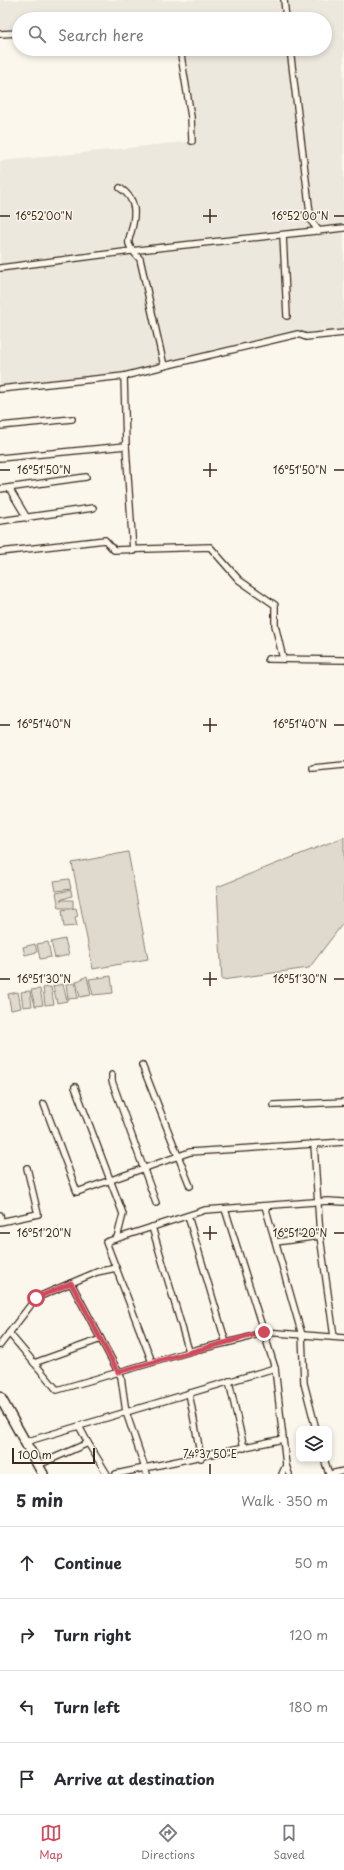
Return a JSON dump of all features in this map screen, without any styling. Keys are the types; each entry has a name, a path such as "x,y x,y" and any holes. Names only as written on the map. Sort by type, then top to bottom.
{"main road":[{"path":"0,1397 43,1474"}],"street":[{"path":"284,0 285,12"},
{"path":"0,34 12,33"},
{"path":"181,56 191,117 192,141"},
{"path":"291,56 311,221 319,231"},
{"path":"120,188 129,194 134,205 134,217 129,244 133,252 140,259 164,366"},
{"path":"0,268 344,228"},
{"path":"283,235 287,316"},
{"path":"0,390 124,376 298,334 306,337 344,333"},
{"path":"124,376 126,446 133,551"},
{"path":"0,426 72,419"},
{"path":"0,458 126,446"},
{"path":"0,489 86,477"},
{"path":"9,488 28,518"},
{"path":"0,521 93,508"},
{"path":"0,552 105,540 114,550 133,551 210,547 239,580 275,605 275,625 283,659"},
{"path":"268,659 344,660"},
{"path":"313,768 344,765"},
{"path":"142,1065 190,1186"},
{"path":"112,1075 112,1081 156,1203"},
{"path":"75,1087 123,1214 117,1238"},
{"path":"274,1105 344,1102"},
{"path":"44,1104 77,1192 190,1152 344,1142"},
{"path":"314,1144 316,1202 334,1337"},
{"path":"0,1215 1,1222 38,1214 27,1168"},
{"path":"152,1362 106,1242 205,1210 316,1202 344,1202"},
{"path":"264,1206 276,1242 302,1334 304,1383 315,1426"},
{"path":"225,1209 274,1368 286,1465 289,1474"},
{"path":"188,1216 226,1343"},
{"path":"152,1227 189,1351"},
{"path":"276,1242 320,1236"},
{"path":"0,1345 36,1298 98,1272 116,1268"},
{"path":"71,1283 121,1377 126,1412 146,1471"},
{"path":"9,1333 57,1390 189,1351 226,1343 264,1332 344,1338"},
{"path":"34,1363 101,1339"},
{"path":"25,1442 274,1368"},
{"path":"229,1381 244,1448"},
{"path":"188,1393 201,1458"},
{"path":"80,1426 88,1443 107,1474"},
{"path":"116,1474 146,1471 283,1439"},
{"path":"38,1465 88,1443"},
{"path":"325,1462 329,1474 344,1471"},
{"path":"282,1474 286,1465"}],"shaded area":[{"path":"0,0 344,0 344,333 306,337 297,334 164,366 84,381 0,385 0,161 192,141 181,56 332,56 332,12 12,12 12,36 0,35"},
{"path":"344,837 344,922 309,968 222,980 217,887"},
{"path":"128,852 148,959 93,969 72,863"},
{"path":"69,879 71,889 56,891 54,881"},
{"path":"71,890 72,896 60,900 73,900 73,908 59,908 56,893"},
{"path":"76,908 78,916 75,917 77,926 64,927 62,910"},
{"path":"65,939 69,955 55,958 51,942"},
{"path":"48,942 51,957 40,959 37,944"},
{"path":"35,944 37,952 25,955 23,947"},
{"path":"87,976 91,995 80,997 76,982"},
{"path":"111,976 113,993 93,995 89,979"},
{"path":"75,983 78,998 68,999 66,984"},
{"path":"63,984 67,1001 57,1003 53,986"},
{"path":"51,987 54,1004 45,1005 43,988"},
{"path":"40,989 43,1005 35,1006 31,990"},
{"path":"30,991 32,1006 23,1007 21,992"},
{"path":"18,992 21,1008 11,1010 8,994"}],"route":[{"path":"36,1298 71,1283 118,1372 195,1350 243,1339 264,1332"}]}
